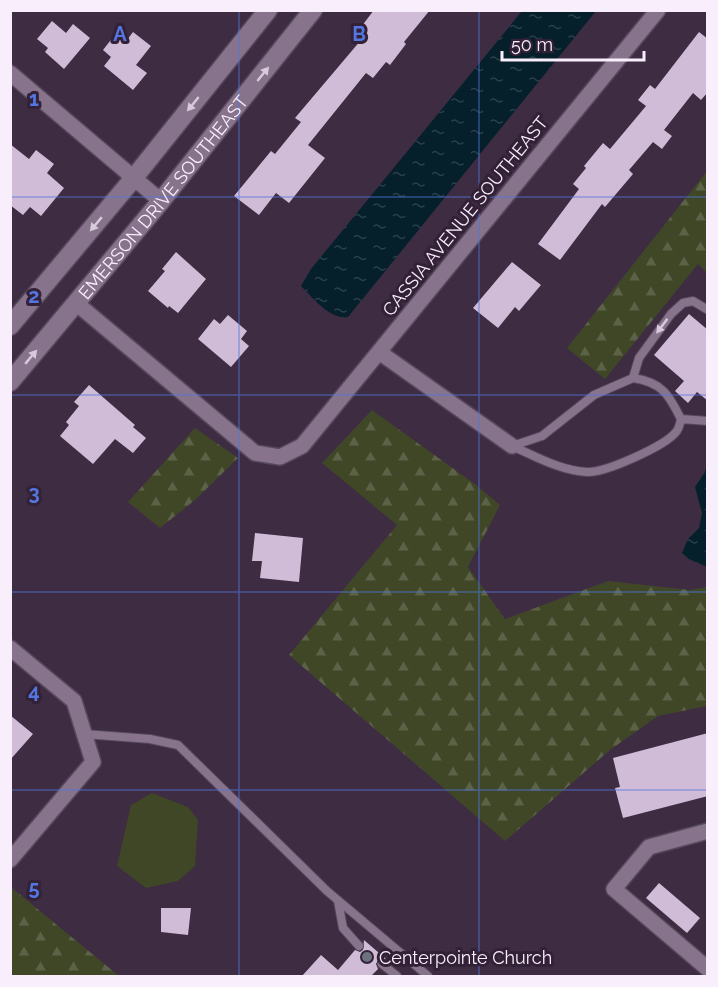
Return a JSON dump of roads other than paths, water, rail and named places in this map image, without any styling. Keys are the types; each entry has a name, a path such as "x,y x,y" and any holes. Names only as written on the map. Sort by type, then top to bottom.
{"street":[{"name":"EMERSON DRIVE SOUTHEAST","path":"10,326 133,179 268,10"},
{"name":"EMERSON DRIVE SOUTHEAST","path":"10,382 161,201 314,10"},
{"name":"CASSIA AVENUE SOUTHEAST","path":"76,303 255,453 279,457 302,446 658,10"},
{"path":"10,73 161,201"},
{"path":"379,352 512,446"},
{"path":"10,648 74,701 93,762 10,860"},
{"path":"707,966 614,890 649,847 708,831"}],"lane":[{"path":"633,378 639,358 671,314 683,303 693,301 708,310"},
{"path":"633,378 650,380 663,390 681,419 678,431 663,444 622,463 589,473 569,470 512,446 542,436 594,395 633,378"},
{"path":"681,419 708,421"},
{"path":"84,734 150,739 178,745 338,901 428,976"},
{"path":"338,901 343,928 359,946"},
{"path":"382,964 397,976"}],"water":[{"path":"522,11 596,11 348,317 328,312 301,286 311,269"},
{"path":"707,462 707,567 689,559 682,553 688,539 699,528 702,513 695,487 705,472"}],"place":[{"name":"Centerpointe Church","path":"367,957"}]}
